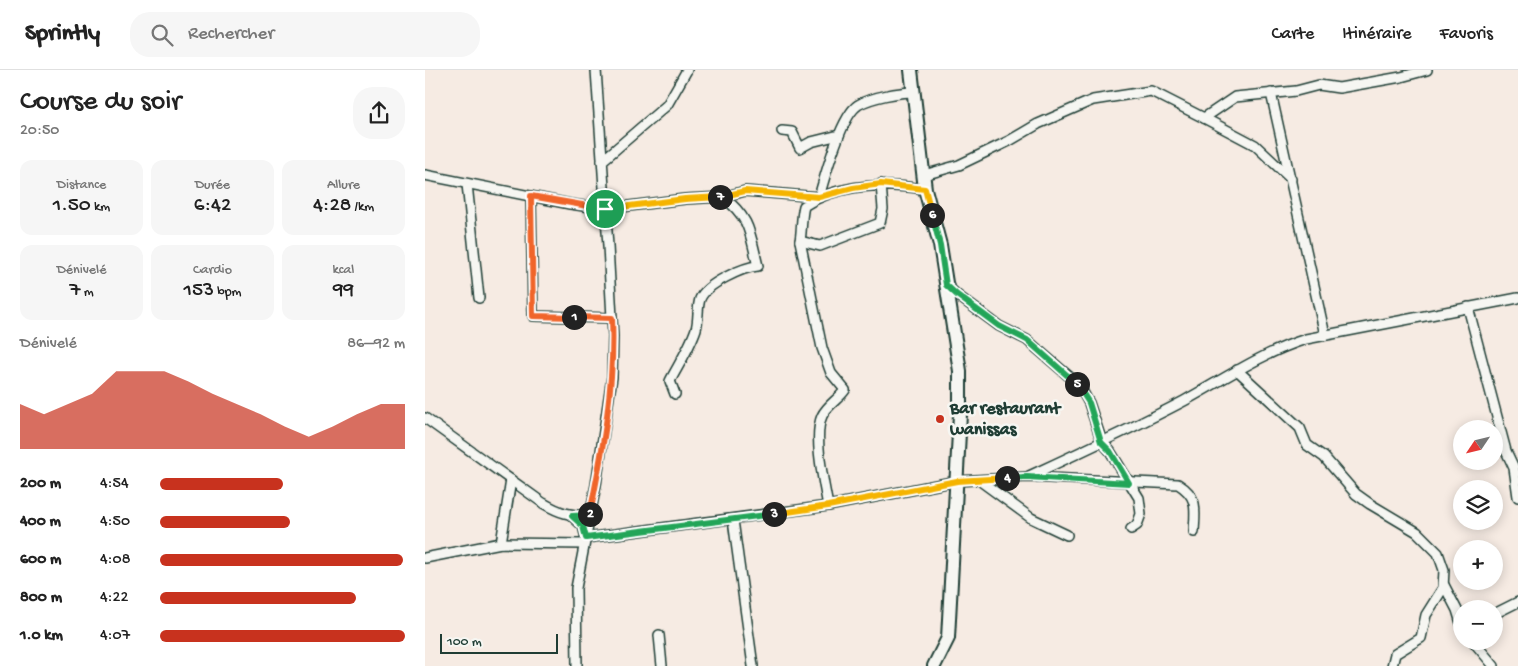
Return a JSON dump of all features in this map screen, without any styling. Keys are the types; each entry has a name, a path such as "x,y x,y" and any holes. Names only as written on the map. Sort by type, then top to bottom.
{"main road":[{"path":"911,70 925,189 940,245 960,371 961,414 947,638 934,666"}],"street":[{"path":"577,666 576,588 605,428 612,377 612,318 596,70"},
{"path":"602,161 667,105 687,70"},
{"path":"1204,118 1235,97 1296,90 1319,85 1339,88 1401,77 1427,70"},
{"path":"924,176 959,165 1009,141 1038,124 1093,100 1151,91 1255,145 1292,180"},
{"path":"819,197 839,135 857,106 897,92 914,92"},
{"path":"1271,93 1292,180 1325,335"},
{"path":"782,131 791,132 800,148 811,142 839,135"},
{"path":"425,175 605,209 685,199 723,197 745,191 819,197"},
{"path":"467,184 479,298"},
{"path":"800,241 820,246 881,223 883,209 881,184"},
{"path":"828,506 821,456 820,424 823,414 845,390 831,373 822,348 800,241 804,206 819,197 853,188 881,184 925,189"},
{"path":"531,196 533,316 612,318"},
{"path":"675,394 670,380 696,329 699,304 703,293 711,286 733,274 759,266 746,220 723,197"},
{"path":"946,285 999,326 1027,340 1054,365 1074,380 1082,390 1089,403 1101,442 1110,451 1139,498 1141,507 1138,523 1136,527 1131,529"},
{"path":"1027,477 1164,411 1237,370 1292,343 1518,298"},
{"path":"1468,307 1506,451 1514,468 1518,497"},
{"path":"1237,370 1300,428 1307,445 1324,457 1356,494 1417,532 1434,548 1440,556 1444,570 1444,585 1453,602"},
{"path":"426,421 555,511 572,516 590,515"},
{"path":"425,558 501,543 585,541 733,520 828,506 957,481 1027,477 1173,484 1190,493 1195,506 1194,532"},
{"path":"501,543 511,480"},
{"path":"979,480 1031,518 1067,536"},
{"path":"572,516 583,526 585,541"},
{"path":"733,520 753,666"},
{"path":"1392,666 1393,658 1396,654 1421,638 1426,615 1444,585"},
{"path":"1503,610 1518,602"},
{"path":"659,635 662,666"},
{"path":"1481,650 1495,666"}],"place":[{"name":"Bar restaurant wanissas","path":"940,419"}],"route":[{"path":"881,184 925,189 940,245 946,285 999,326 1027,340 1079,385 1089,403 1101,442 1110,451 1129,483 1027,477 957,481 828,506 586,538 583,526 572,516 590,515 607,419 612,377 612,318 533,316 531,196 605,209 685,199 723,197 745,191 819,197 853,188 881,184"}]}
